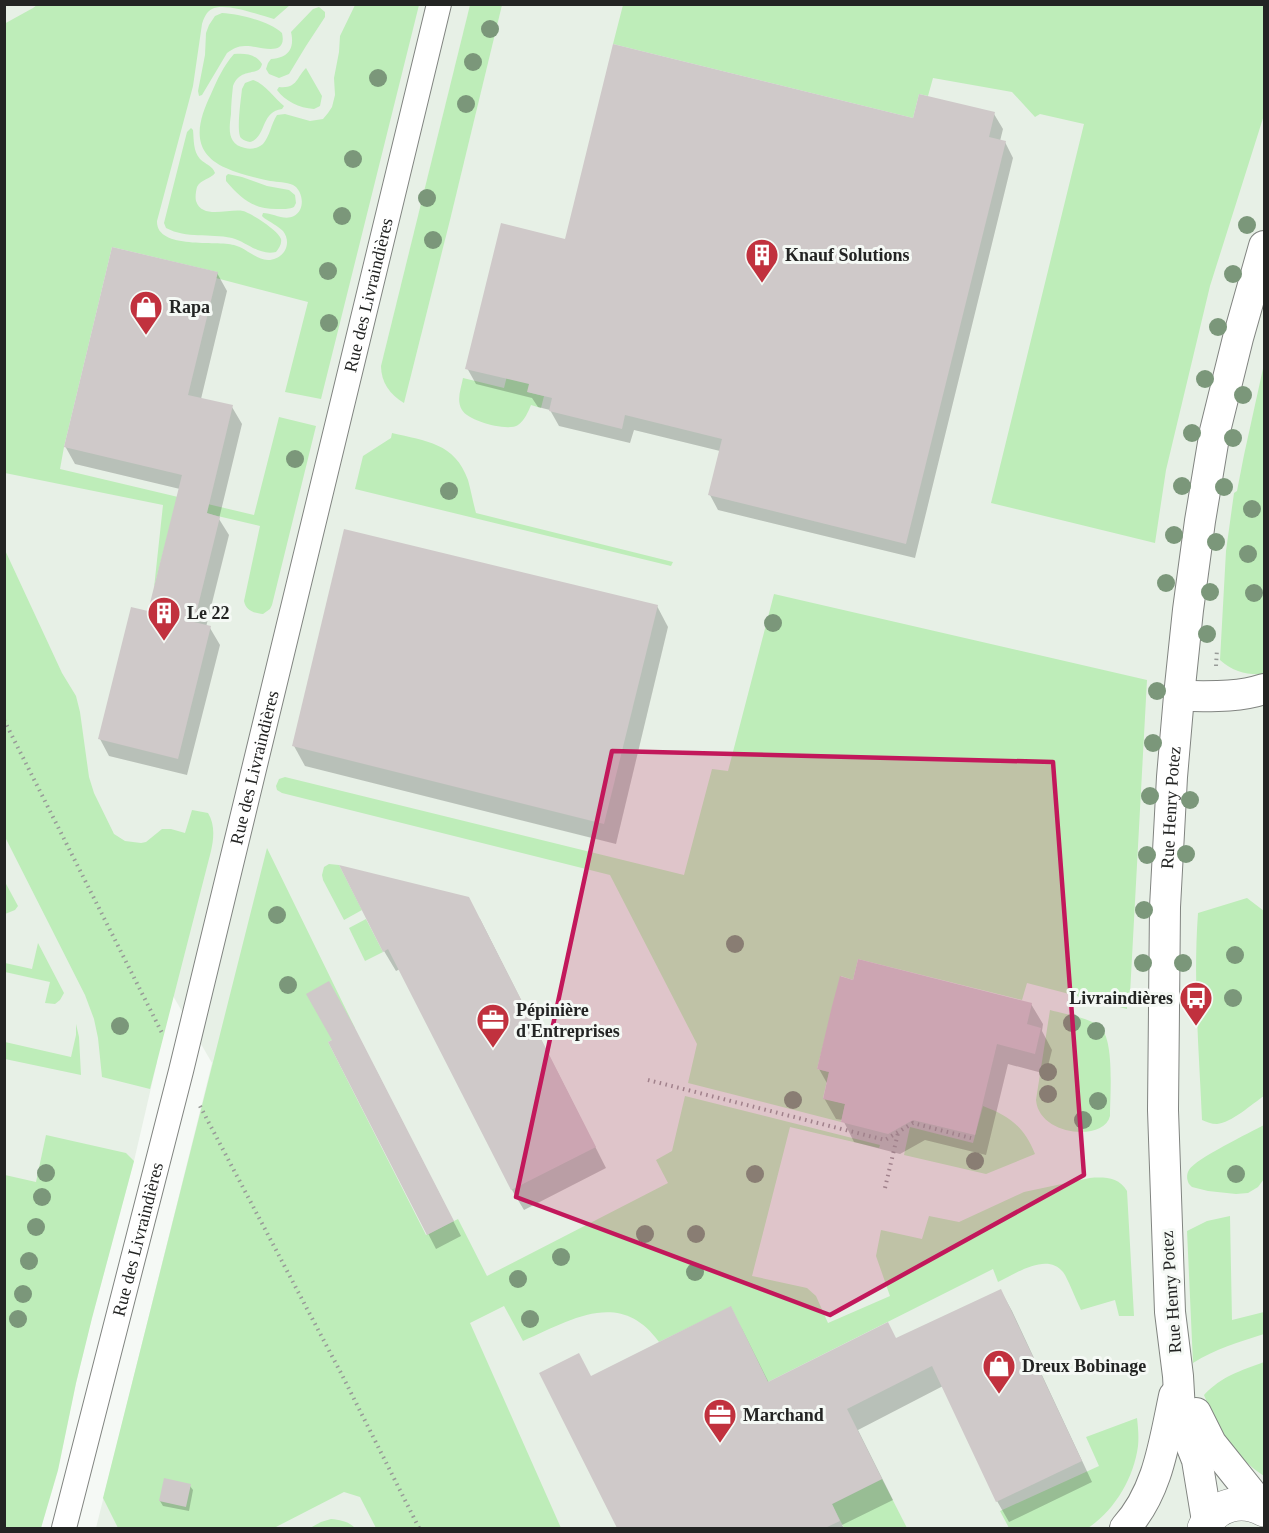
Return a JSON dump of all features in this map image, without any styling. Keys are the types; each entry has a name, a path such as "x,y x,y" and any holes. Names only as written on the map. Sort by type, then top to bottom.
{"main road":[{"path":"1199,1526 1216,1512 1233,1504 1251,1504 1264,1509"}],"street":[{"name":"Rue des Livraindières","path":"64,1528 181,1071 439,4"},
{"name":"Rue Henry Potez","path":"1199,1526 1197,1460 1180,1411 1170,1312 1163,1098 1165,907 1179,696 1200,521 1215,431 1264,246"},
{"path":"1179,696 1231,696 1264,689"},
{"name":"Rue Henry Potez","path":"1178,1376 1211,1443 1264,1509"},
{"name":"Rue Henry Potez","path":"1125,1528 1141,1508 1153,1482 1163,1449 1178,1376"}],"path":[{"path":"4,720 181,1071 342,1375 419,1528"},
{"path":"648,1080 885,1140 913,1124 971,1138"},
{"path":"885,1188 898,1132"}],"highlighted area":[{"path":"612,751 1053,762 1084,1175 830,1315 516,1197"}],"shaded area":[{"path":"5,5 1264,5 1264,1528 96,1528 212,1063 147,951 5,674"},
{"path":"4,768 157,1062 134,1161 76,1383 58,1470 41,1528 4,1528"}],"green space":[{"path":"37,5 290,5 274,19 225,7 212,9 206,15 202,24 193,86 157,221 159,230 176,240 234,245 259,258 268,260 282,254 287,241 283,231 264,218 263,213 286,218 294,216 302,205 301,195 293,185 236,172 214,161 206,154 200,136 202,116 224,68 234,54 250,55 262,64 257,71 240,76 236,80 233,86 230,125 230,135 235,143 247,149 257,148 265,141 277,115 285,114 310,121 323,119 328,113 335,95 334,78 340,36 355,5 419,5 321,399 285,392 308,302 216,278 217,272 112,247 60,469 254,515 279,417 316,426 272,605 263,614 251,611 244,601 260,526 175,506 154,588 163,505 5,473 4,24"},
{"path":"470,5 502,5 404,403 387,388 381,366"},
{"path":"623,5 1264,5 1264,115 1210,286 1166,470 1155,543 991,503 1084,124 1040,114 1035,117 1012,92 933,78 928,96 919,94 913,118 613,44"},
{"path":"319,7 325,12 325,17 289,74 279,78 269,74 266,69 271,59 282,57 289,52 292,43 291,32 313,9"},
{"path":"222,13 270,25 282,33 283,41 276,48 242,46 227,53 202,95 199,96 206,33 215,16"},
{"path":"306,68 322,96 320,106 314,109 293,103 277,90 279,87 293,85"},
{"path":"253,80 284,106 270,115 259,135 250,142 241,138 239,122 242,89 245,83"},
{"path":"191,128 198,156 215,173 197,187 196,199 199,207 210,212 237,210 252,215 270,227 281,239 276,252 264,252 232,238 182,234 166,228 164,223 187,132"},
{"path":"228,174 289,190 295,195 296,203 294,207 286,209 256,206 232,188 226,181"},
{"path":"515,344 538,349 528,392 544,396 541,408 531,405 523,421 513,427 497,426 472,418 462,410 459,402 463,378 504,388"},
{"path":"1264,364 1264,674 1258,674 1235,670 1220,660 1226,551 1234,493 1237,491"},
{"path":"392,433 428,442 447,451 455,458 468,480 476,513 673,562 671,566 355,489 363,456 391,438"},
{"path":"4,548 62,673 76,696 89,777 94,793 114,834 125,841 141,843 146,842 162,829 185,833 192,810 208,813 212,822 211,851 150,1089 102,1077 98,1038 85,995 5,837"},
{"path":"774,594 1147,680 1130,994 1127,994 1127,1009 1027,983 1022,1000 858,959 853,980 841,976 817,1069 829,1072 823,1098 845,1104 841,1122 688,1083 697,1044 610,875 277,790 279,779 285,777 684,875 712,769 728,771"},
{"path":"267,848 355,1028 328,1042 426,1235 458,1219 487,1276 668,1183 656,1160 672,1151 685,1096 880,1145 879,1148 790,1127 752,1276 807,1288 816,1296 828,1323 890,1296 876,1256 881,1230 922,1239 929,1216 959,1222 1024,1192 1090,1178 1115,1180 1127,1191 1134,1316 1119,1316 1115,1300 1081,1310 1065,1275 1051,1264 1024,1269 998,1282 993,1269 768,1382 731,1307 659,1342 644,1326 628,1316 611,1312 594,1313 577,1318 523,1341 504,1306 470,1323 561,1528 376,1528 360,1497 344,1492 274,1528 118,1528 103,1498"},
{"path":"329,864 339,865 362,910 344,920 323,880 324,867"},
{"path":"5,882 18,906 15,910 5,914"},
{"path":"1247,898 1264,911 1264,1096 1229,1120 1213,1124 1202,1120 1196,991 1198,913"},
{"path":"366,919 383,952 365,961 349,928"},
{"path":"38,943 64,993 55,1004 45,1003 50,982 5,972 5,963 32,969"},
{"path":"1050,1010 1088,1020 1104,1032 1110,1054 1110,1116 1105,1124 1096,1130 1085,1132 1059,1128 1040,1112 1036,1100"},
{"path":"76,1024 81,1075 5,1059 5,1042 71,1057"},
{"path":"983,1106 1015,1123 1026,1136 1035,1154 986,1174 904,1155 910,1127 973,1143"},
{"path":"1264,1125 1264,1179 1258,1187 1248,1193 1236,1194 1208,1191 1189,1184 1187,1174 1193,1165"},
{"path":"46,1135 126,1153 134,1161 76,1383 58,1470 41,1528 5,1528 5,1175 36,1182"},
{"path":"1230,1216 1232,1320 1264,1312 1264,1334 1236,1343 1193,1363 1187,1231 1207,1221"},
{"path":"1264,1362 1264,1476 1244,1460 1228,1440 1204,1395 1211,1388 1239,1371"},
{"path":"1137,1418 1138,1446 1132,1470 1121,1493 1097,1521 1088,1528 1009,1528 1000,1511 1099,1466 1086,1437"},
{"path":"882,1479 907,1528 844,1528 832,1504"},
{"path":"331,1519 347,1522 355,1528 310,1528"}],"building":[{"name":"Knauf Solutions","path":"613,44 913,118 919,94 995,112 989,137 1006,141 906,544 708,495 722,439 625,415 622,429 549,411 552,398 527,392 529,384 465,369 501,223 565,239"},
{"path":"112,247 218,272 188,395 233,405 207,513 220,517 194,622 211,626 178,759 98,739 131,607 148,611 182,475 64,447"},
{"path":"344,529 658,605 604,824 292,746"},
{"name":"Pépinière d'Entreprises","path":"339,865 469,897 596,1147 511,1190 388,949 383,952"},
{"path":"858,959 1032,1003 1027,1024 1041,1028 1035,1054 997,1044 975,1135 913,1120 888,1134 841,1122 845,1104 823,1099 829,1072 817,1069 832,1006 840,976 853,980"},
{"path":"329,981 454,1221 427,1235 328,1042 332,1040 306,994"},
{"name":"Marchand","path":"1001,1289 1082,1461 996,1502 932,1366 847,1409 882,1479 832,1504 840,1521 825,1528 617,1528 539,1373 579,1353 591,1376 731,1306 768,1382 888,1322 896,1338"},
{"path":"164,1478 191,1484 186,1507 159,1501"}],"place":[{"name":"Knauf Solutions","path":"762,284"},
{"name":"Rapa","path":"146,336"},
{"name":"Le 22","path":"164,642"},
{"name":"Livraindières","path":"1196,1027"},
{"name":"Pépinière d'Entreprises","path":"493,1049"},
{"name":"Dreux Bobinage","path":"999,1395"},
{"name":"Marchand","path":"720,1444"}]}
